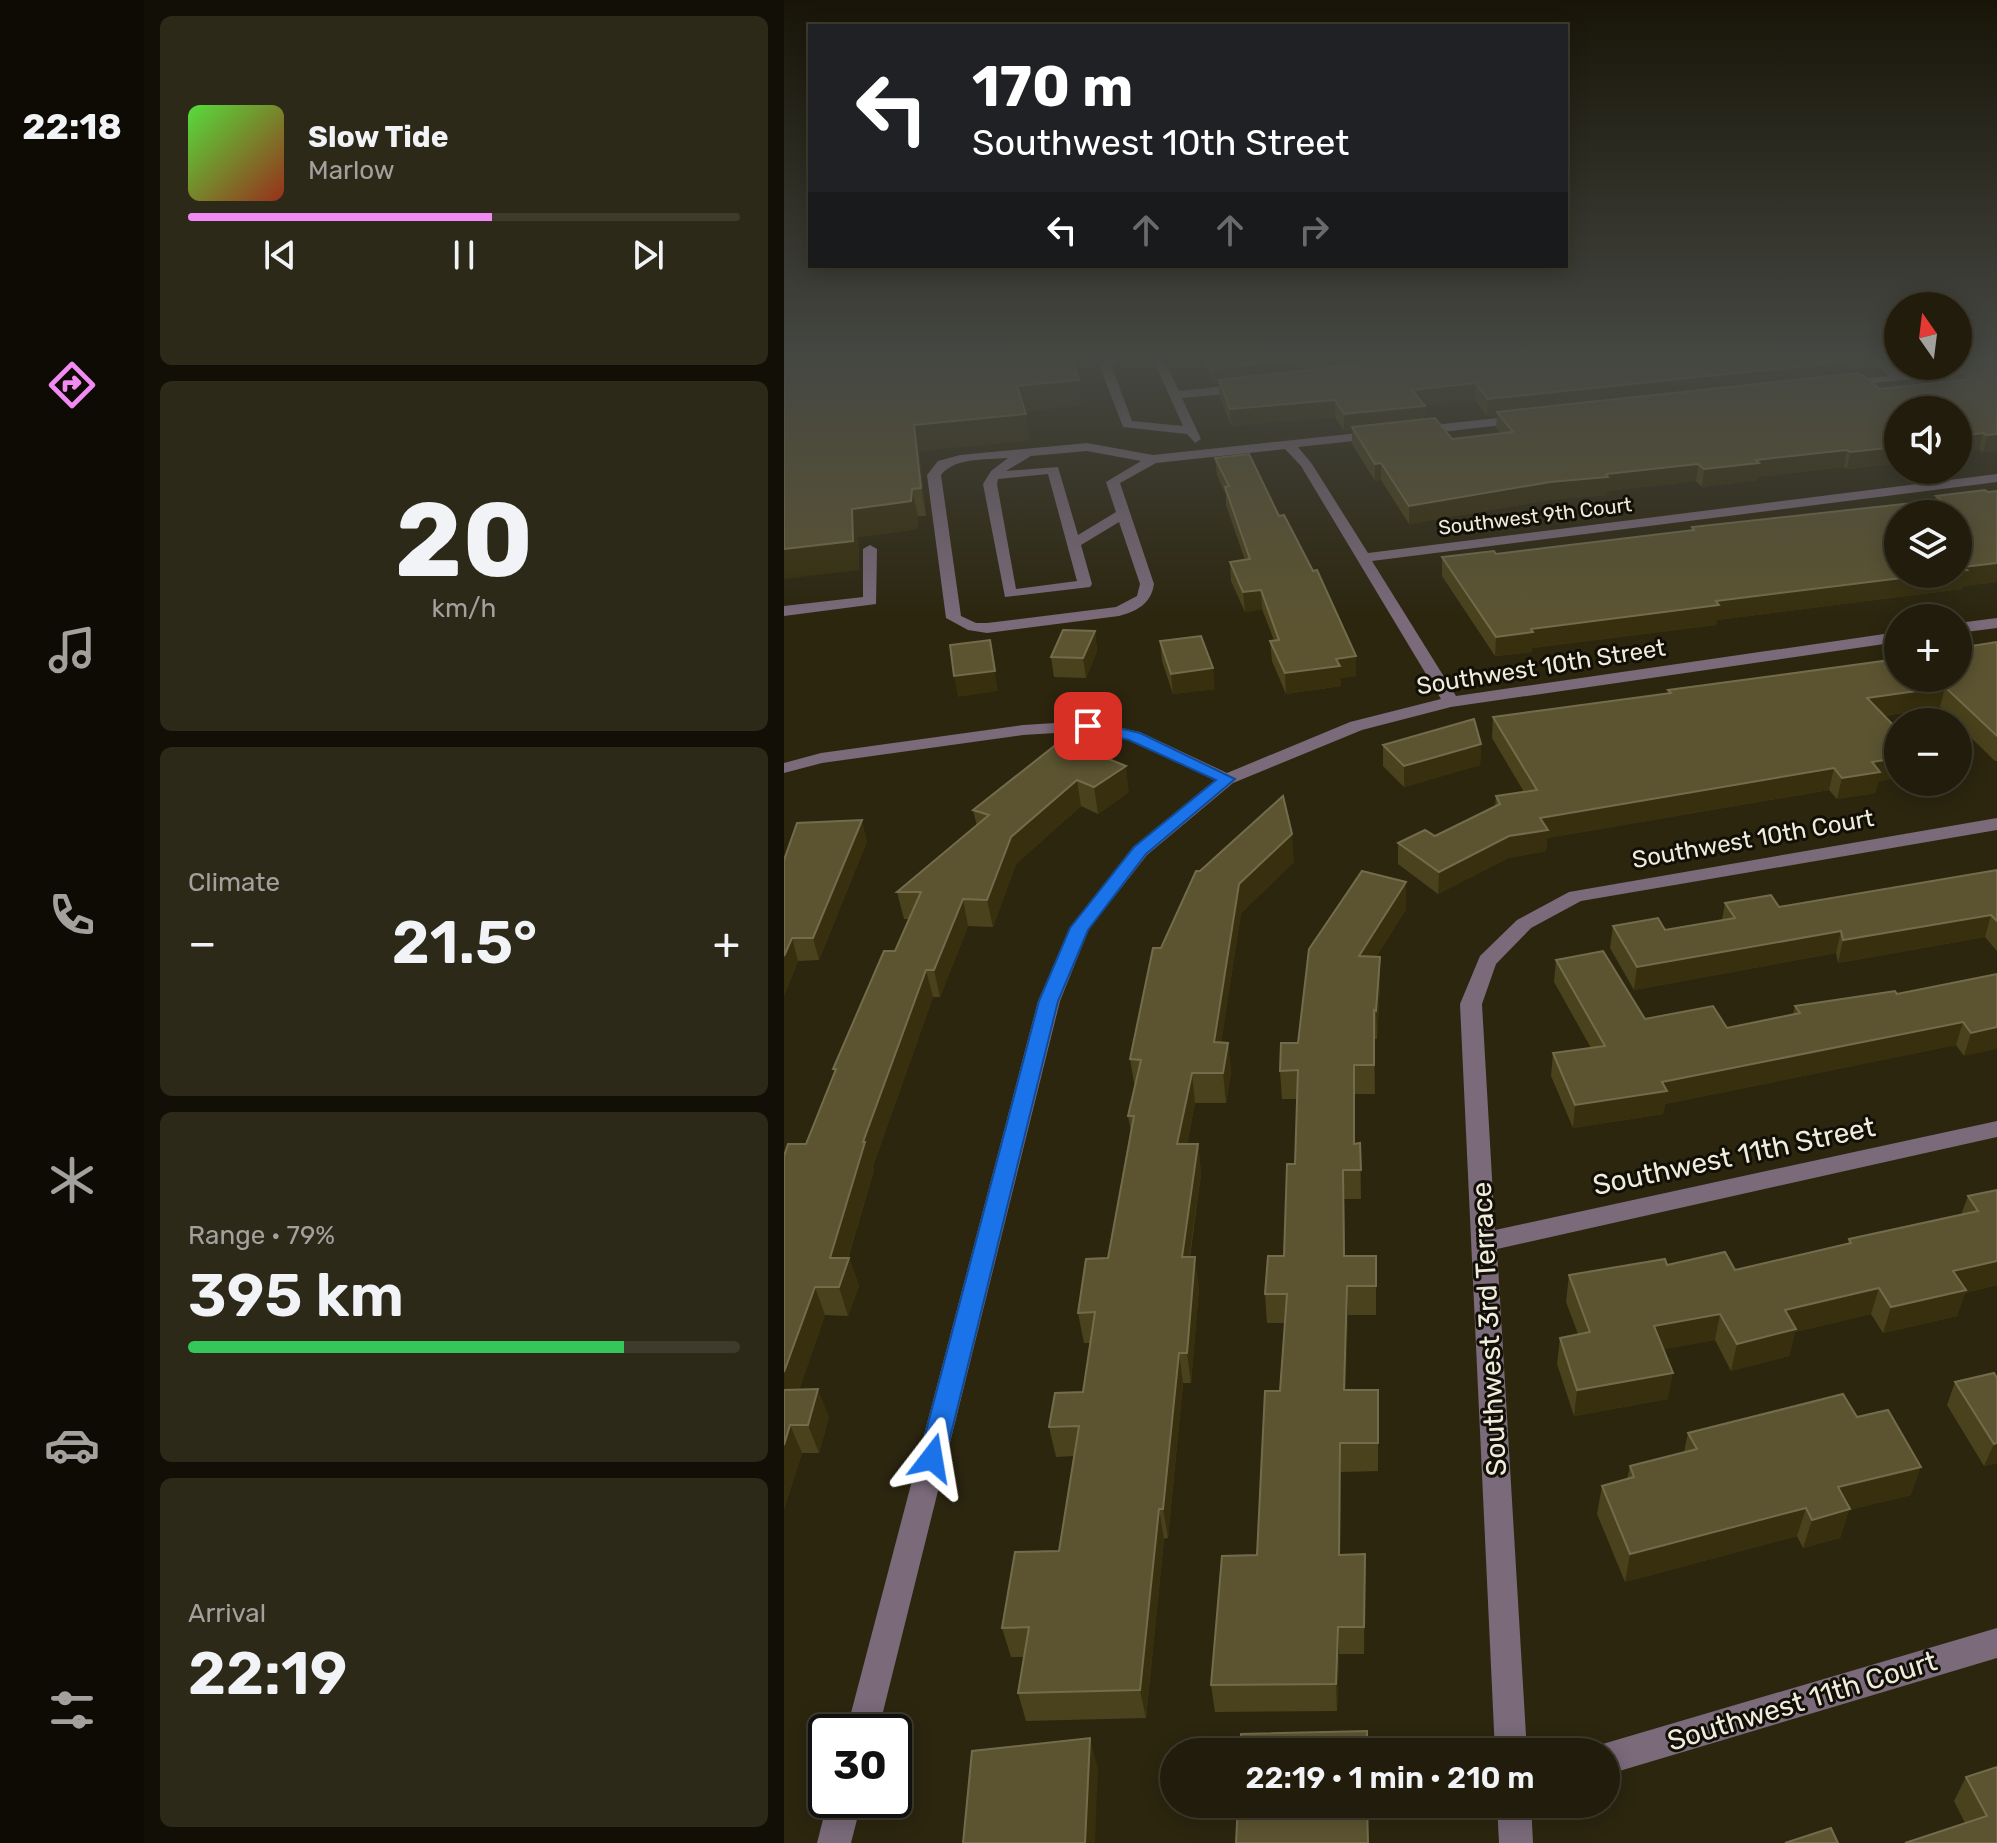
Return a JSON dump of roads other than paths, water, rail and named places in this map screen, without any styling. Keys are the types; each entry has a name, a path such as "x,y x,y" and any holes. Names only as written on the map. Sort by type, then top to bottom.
{"street":[{"path":"1198,445 1202,453"},
{"path":"1153,459 1113,482 1147,584 1145,597 1139,602 1119,611 987,628 973,627 954,618 934,471 952,461 1087,447 1153,459 1289,445"},
{"path":"1289,445 1306,464 1451,702"},
{"path":"993,476 1053,470 1085,584 1010,594 990,484 993,476 1032,451"},
{"name":"Southwest 9th Court","path":"1364,558 1997,478"},
{"path":"1074,543 1122,514"},
{"path":"784,611 871,601 870,549"},
{"path":"1972,626 1997,623"},
{"name":"Southwest 10th Street","path":"867,1714 1049,1001 1080,928 1140,851 1227,779 1356,726 1451,702 1884,639"},
{"path":"784,768 821,758 868,751 1023,730 1088,726 1134,736 1227,779"},
{"name":"Southwest 10th Court","path":"1524,924 1576,896 1997,824"},
{"name":"Southwest 3rd Terrace","path":"1510,1738 1471,1004 1487,961 1524,924"},
{"name":"Southwest 11th Street","path":"1484,1242 1997,1129"},
{"name":"Southwest 11th Court","path":"1620,1755 1997,1643"},
{"path":"834,1843 840,1818"},
{"path":"1515,1818 1516,1843"}]}
